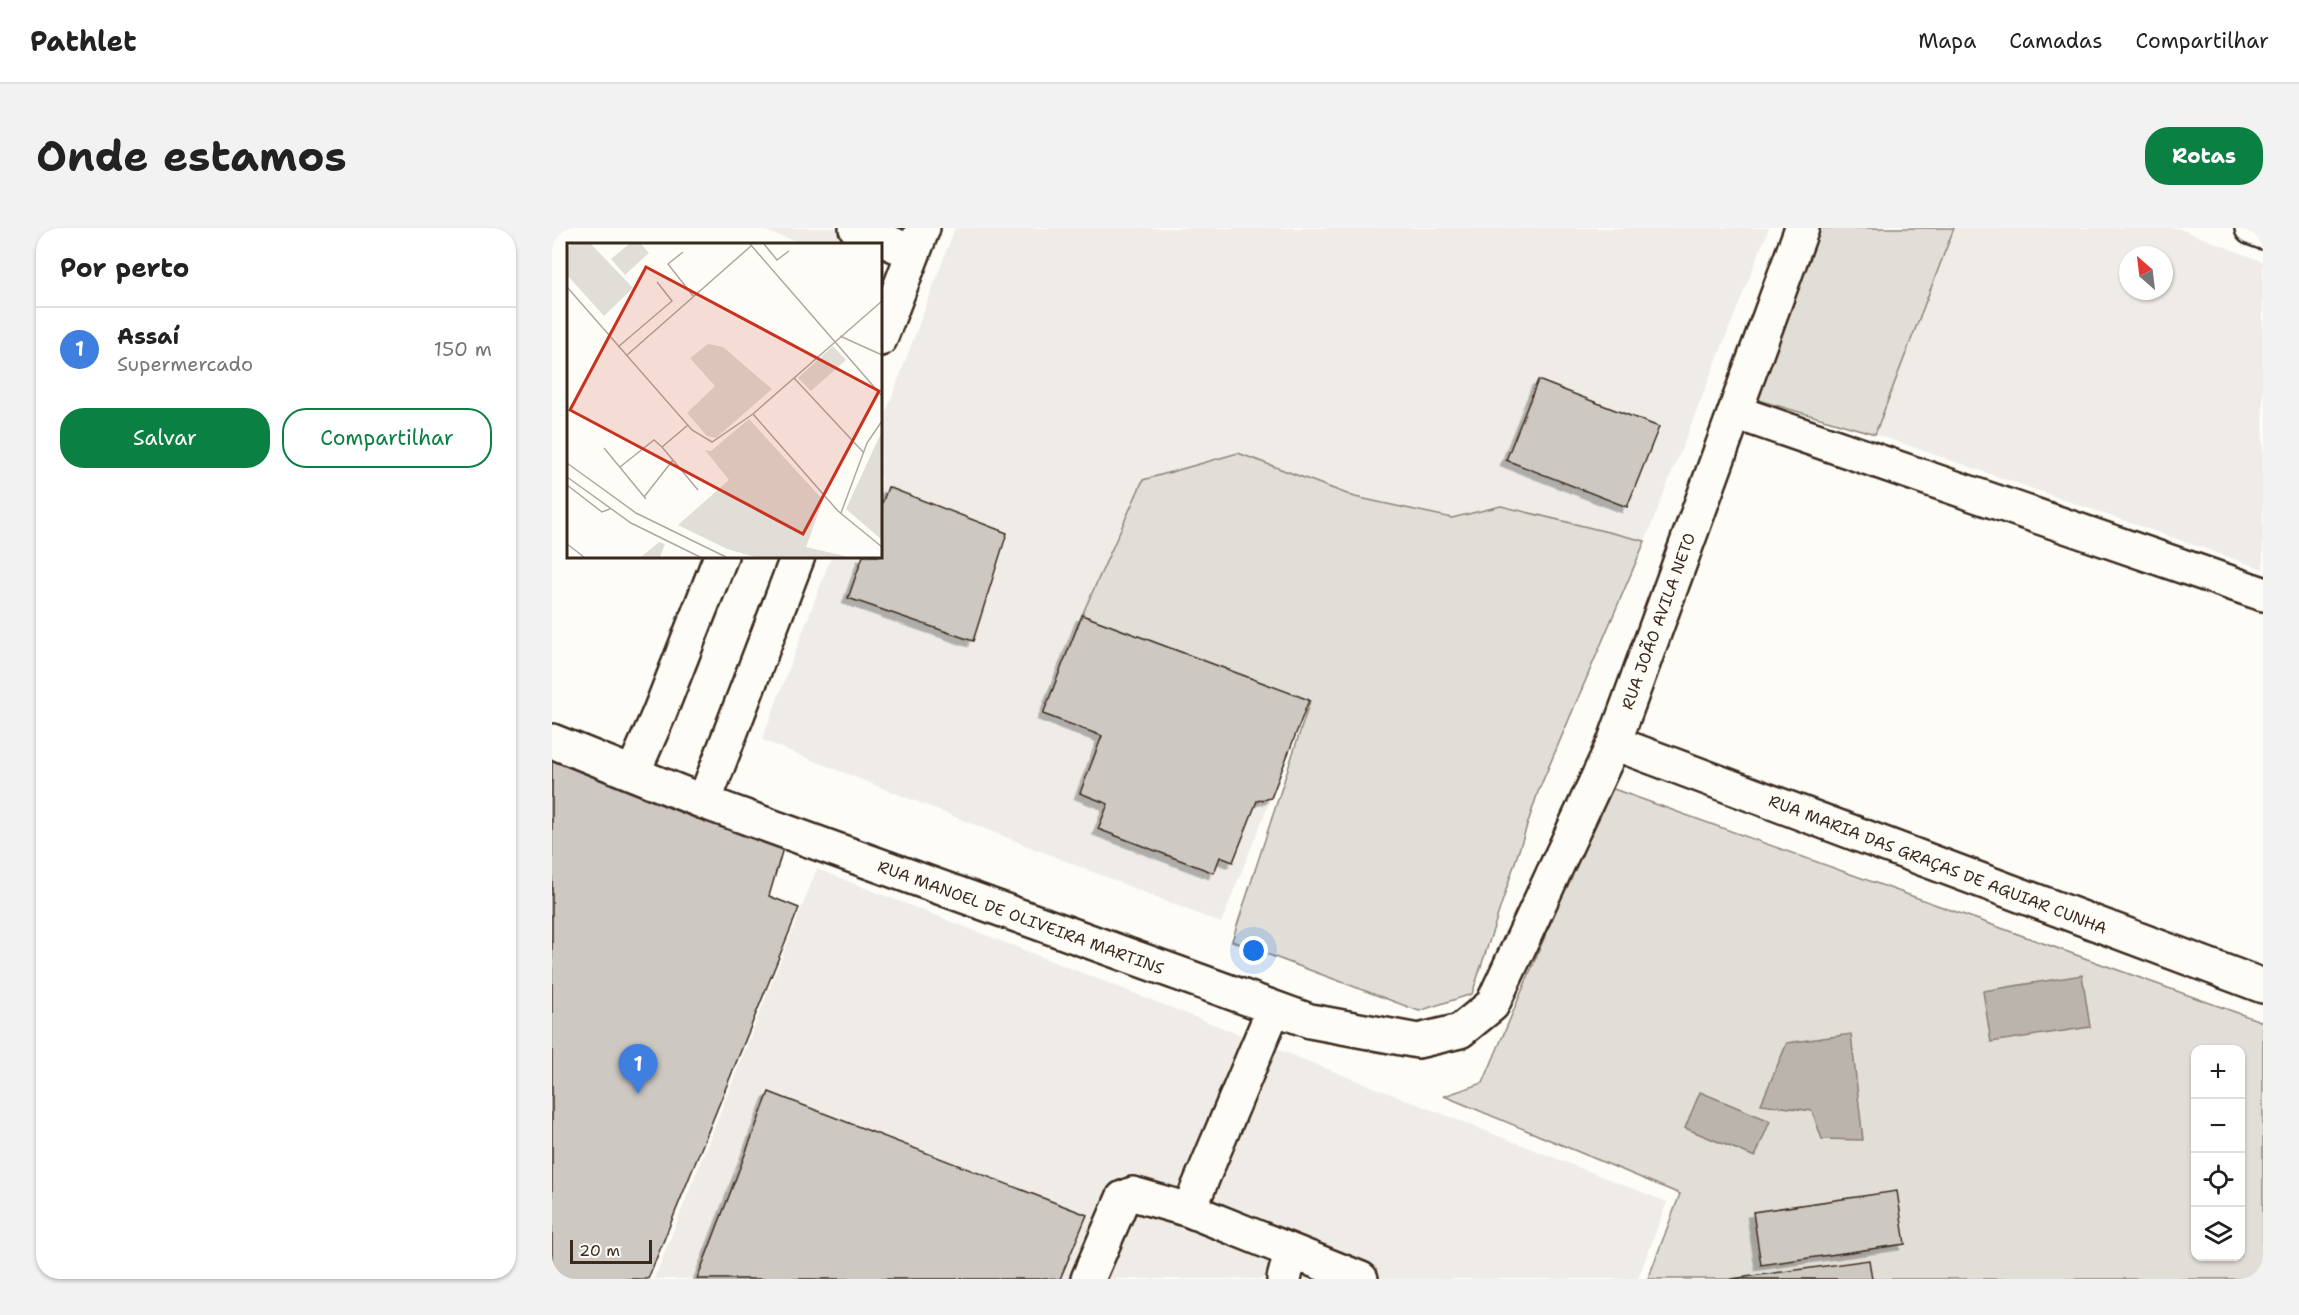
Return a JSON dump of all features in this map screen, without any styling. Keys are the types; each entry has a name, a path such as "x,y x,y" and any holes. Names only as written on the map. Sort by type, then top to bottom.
{"street":[{"path":"856,228 918,240 882,334"},
{"name":"RUA JOÃO AVILA NETO","path":"1492,1005 1614,743 1802,228"},
{"path":"2252,228 2263,232"},
{"path":"1735,412 2263,594"},
{"path":"633,773 659,714 720,558"},
{"path":"704,802 797,558"},
{"name":"RUA MANOEL DE OLIVEIRA MARTINS","path":"552,741 704,802 1310,1021 1418,1041 1460,1031 1492,1005"},
{"name":"RUA MARIA DAS GRAÇAS DE AGUIAR CUNHA","path":"1614,743 2263,986"},
{"path":"1189,1210 1274,1008"},
{"path":"1088,1279 1123,1198 1133,1194 1189,1210 1288,1265 1361,1279"}],"shaded area":[{"path":"756,228 894,228 882,267 882,243 802,243"},
{"path":"955,228 1769,228 1645,541 1501,506 1452,518 1355,497 1310,701 1221,923 762,740 831,558 882,558 882,423"},
{"path":"1820,228 1954,228 1875,434 1758,400"},
{"path":"1954,228 2178,228 2263,262 2263,569 1875,434"},
{"path":"1238,453 1355,497 1452,518 1501,506 1645,541 1538,792 1472,994 1419,1011 1232,941 1310,701 1082,615 1143,480"},
{"path":"1608,787 2263,1022 2263,1279 1648,1279 1680,1194 1444,1096 1483,1083"},
{"path":"817,869 1667,1202 1638,1279 654,1279"},
{"path":"2082,975 2090,1027 1991,1042 1983,991"},
{"path":"1851,1034 1863,1140 1822,1139 1812,1111 1761,1104 1787,1043"},
{"path":"1700,1092 1770,1121 1755,1157 1685,1128"}],"building":[{"path":"1538,380 1659,427 1627,507 1506,460"},
{"path":"888,487 1007,533 973,641 848,598 862,558 882,558 882,504"},
{"path":"1082,615 1309,700 1271,798 1257,801 1233,862 1220,857 1214,873 1098,829 1108,804 1080,793 1102,736 1043,714"},
{"path":"552,759 784,845 769,896 799,908 648,1279 552,1279"},
{"path":"769,1092 1087,1215 1060,1279 697,1279"},
{"path":"1897,1191 1905,1244 1761,1265 1753,1212"},
{"path":"1869,1260 1872,1279 1731,1279"}],"place":[{"name":"Assaí","path":"638,1094"}]}
